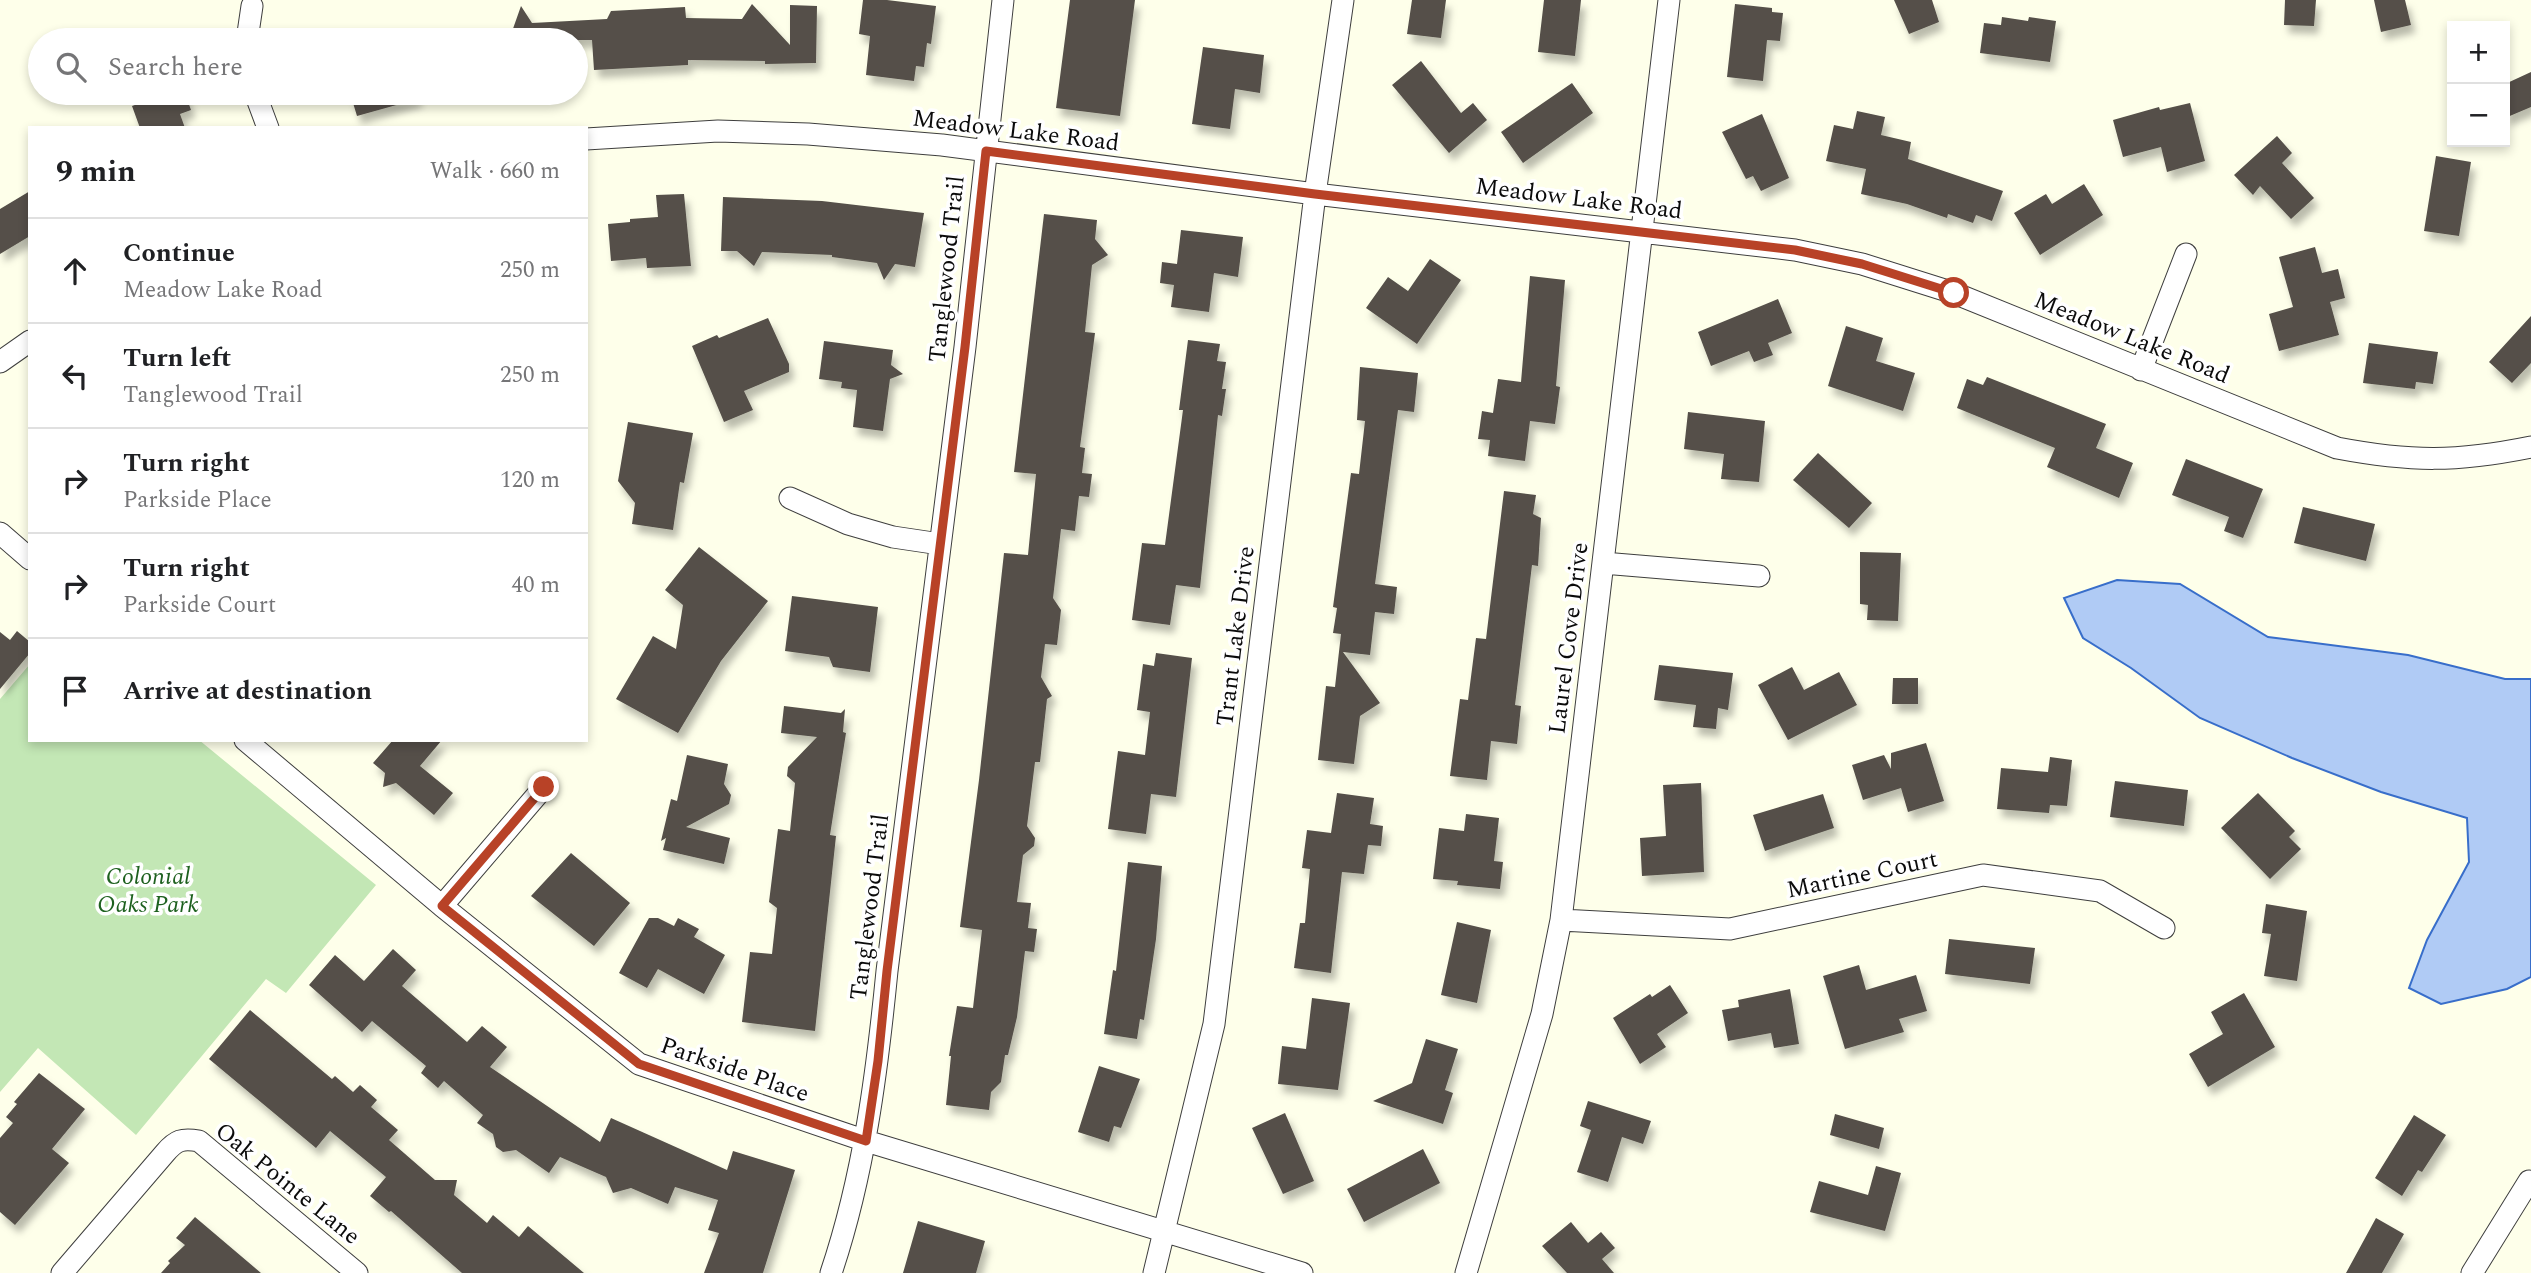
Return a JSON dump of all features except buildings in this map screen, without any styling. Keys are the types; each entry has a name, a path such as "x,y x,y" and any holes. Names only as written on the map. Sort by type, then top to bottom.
{"street":[{"name":"Tanglewood Trail","path":"831,1273 866,1141 878,1061 888,957 940,544 1003,0"},
{"name":"Trant Lake Drive","path":"1154,1273 1214,1024 1315,194 1343,0"},
{"name":"Laurel Cove Drive","path":"1466,1273 1542,1014 1560,920 1669,0"},
{"path":"249,28 252,6"},
{"path":"259,105 267,126"},
{"name":"Meadow Lake Road","path":"588,139 718,131 808,134 986,151 1315,194 1795,250 1862,264 1954,293 2337,448 2386,457 2435,460 2485,457 2531,447"},
{"path":"2141,370 2186,254"},
{"path":"0,362 28,342"},
{"path":"790,498 848,524 893,537 940,544"},
{"path":"0,533 28,557"},
{"path":"1603,563 1759,576"},
{"name":"Parkside Place","path":"247,742 442,906 639,1064 866,1141 1302,1273"},
{"path":"442,906 544,787"},
{"name":"Martine Court","path":"1560,920 1730,929 1983,875 2100,891 2164,929"},
{"name":"Oak Pointe Lane","path":"62,1273 174,1142 184,1138 199,1141 357,1273"},
{"path":"2472,1273 2529,1181"}],"green space":[{"name":"Colonial Oaks Park","path":"28,666 28,742 201,742 376,885 286,993 266,979 136,1135 38,1048 0,1092 0,699"}],"water":[{"path":"2117,580 2180,584 2268,637 2408,655 2505,679 2531,679 2531,977 2507,989 2441,1004 2409,988 2427,940 2469,862 2467,818 2381,792 2292,758 2200,718 2131,668 2083,638 2064,598"}],"route":[{"path":"544,787 442,906 639,1064 866,1141 965,347 986,151 1315,194 1795,250 1862,264 1954,293"}]}
